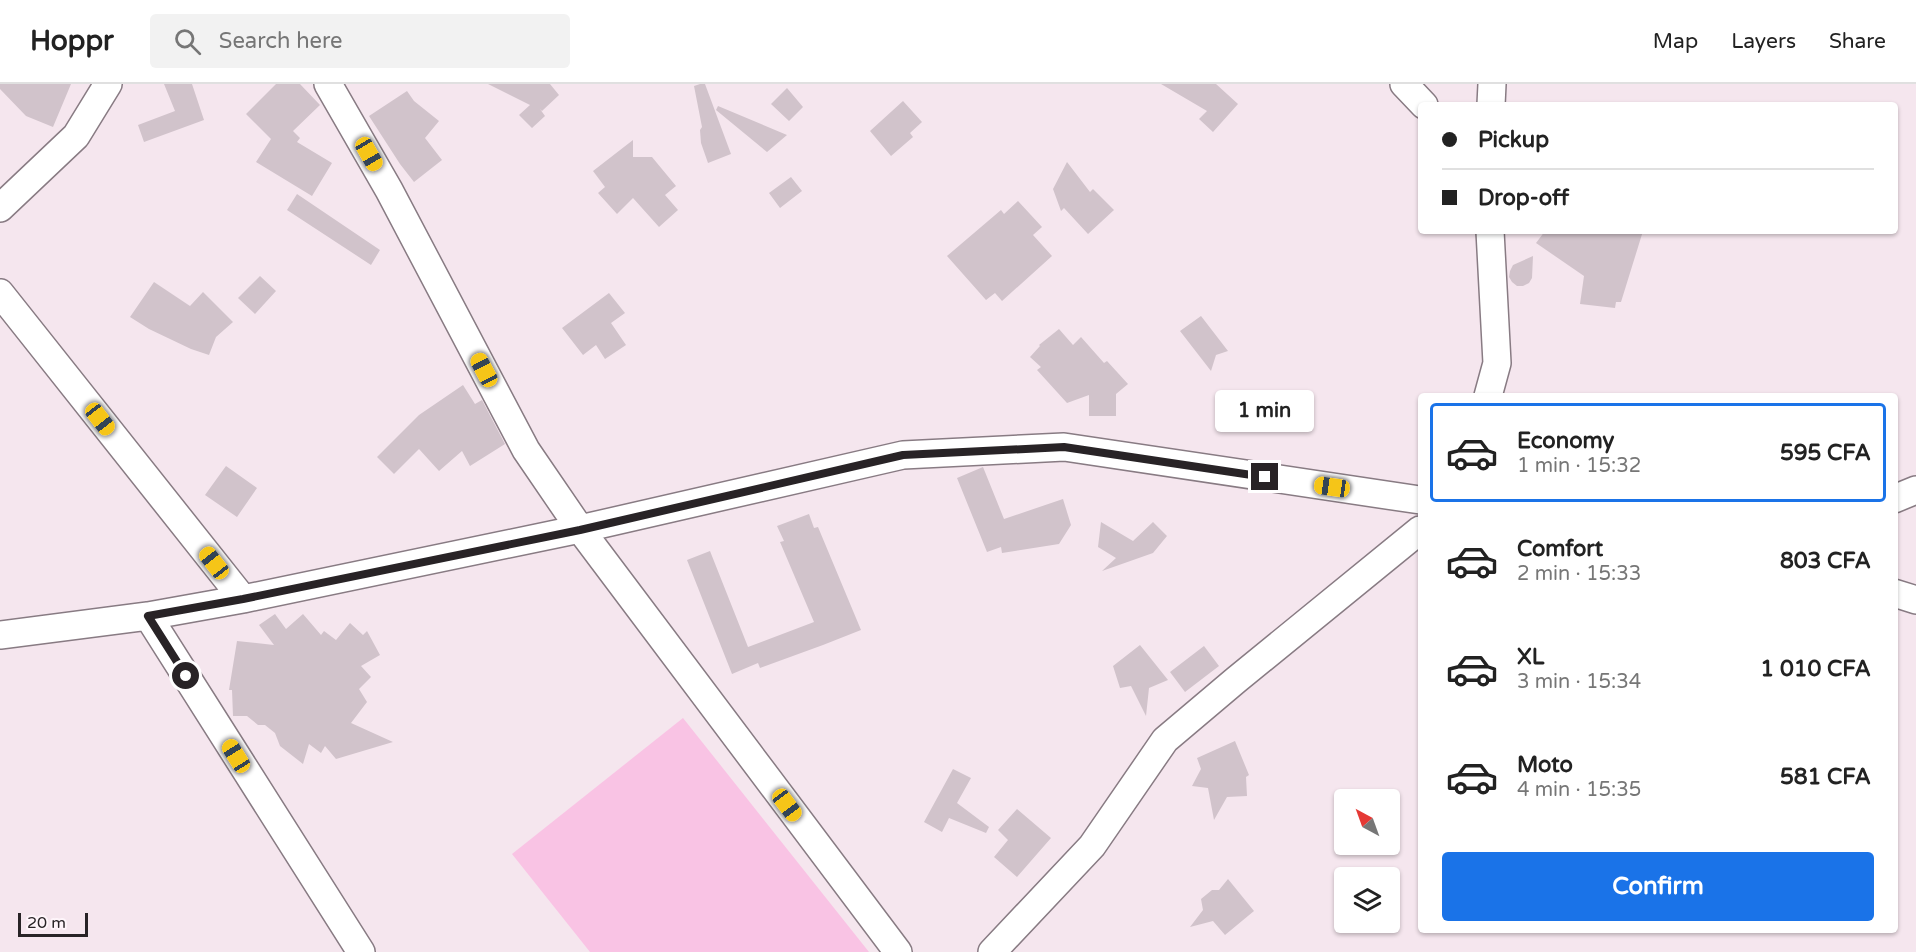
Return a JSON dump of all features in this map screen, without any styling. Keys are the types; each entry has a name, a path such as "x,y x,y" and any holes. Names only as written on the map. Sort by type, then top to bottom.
{"street":[{"path":"0,208 76,136 108,84"},
{"path":"328,84 389,190 526,450 580,530 898,952"},
{"path":"1404,84 1421,102"},
{"path":"1491,102 1492,84"},
{"path":"1489,393 1497,363 1490,234"},
{"path":"0,293 243,599"},
{"path":"0,635 148,616 243,599 580,530 903,455 1064,447 1418,500"},
{"path":"1898,498 1916,490"},
{"path":"992,952 1092,846 1165,740 1418,532"},
{"path":"1898,594 1916,600"},
{"path":"148,616 361,952"}],"shaded area":[{"path":"683,718 869,952 590,952 512,854"}],"building":[{"path":"0,84 71,84 53,127 26,116 0,89"},
{"path":"164,84 192,84 204,120 144,142 138,125 175,111"},
{"path":"276,84 300,84 320,105 293,131 300,138 297,142 332,163 312,196 256,162 271,139 246,114"},
{"path":"488,84 550,84 559,95 542,111 540,109 545,116 532,128 519,115 530,105"},
{"path":"705,84 731,154 708,163 701,143 700,130 702,127 694,86"},
{"path":"1161,84 1216,84 1238,104 1213,132 1199,119 1207,111"},
{"path":"787,88 803,107 789,121 771,104"},
{"path":"407,91 414,101 439,121 425,138 442,160 414,182 369,116"},
{"path":"903,101 922,122 910,133 913,137 891,156 870,131"},
{"path":"718,106 787,135 767,152 716,110"},
{"path":"633,140 633,157 652,157 676,186 665,195 678,210 659,227 633,198 617,214 598,193 605,187 593,171"},
{"path":"1067,162 1090,192 1093,189 1114,210 1088,234 1064,208 1061,211 1053,189"},
{"path":"791,177 802,191 780,208 769,193"},
{"path":"297,194 380,250 371,265 287,210"},
{"path":"1018,201 1042,227 1033,235 1052,256 1002,301 995,293 986,300 947,256 1001,210 1004,214"},
{"path":"1543,234 1642,234 1621,302 1616,302 1615,308 1580,304 1584,276 1536,243"},
{"path":"1533,256 1532,278 1529,283 1517,286 1509,277 1513,265"},
{"path":"260,276 276,291 255,314 238,298"},
{"path":"154,282 190,306 203,292 233,322 216,337 209,355 149,329 130,317"},
{"path":"609,293 625,313 611,323 626,345 605,359 596,345 583,355 562,328"},
{"path":"1201,316 1228,351 1216,355 1211,371 1180,331"},
{"path":"1059,329 1073,345 1081,337 1104,363 1107,361 1128,384 1116,394 1116,416 1089,416 1089,395 1067,403 1037,370 1041,367 1030,357 1039,345"},
{"path":"463,385 475,404 482,400 505,444 470,466 462,451 439,471 419,449 394,474 377,457 419,415"},
{"path":"226,466 257,488 237,517 205,495"},
{"path":"983,467 1004,519 1063,499 1071,525 1059,544 1002,553 1001,547 987,552 957,478"},
{"path":"809,514 814,528 818,527 861,630 760,668 758,663 732,674 687,560 710,551 748,647 814,622 780,542 784,541 777,526"},
{"path":"1101,522 1133,541 1153,522 1167,536 1153,553 1102,571 1116,558 1098,547"},
{"path":"275,614 286,629 303,614 321,635 324,631 336,640 350,623 363,635 367,631 380,655 361,666 371,677 359,689 367,702 351,723 393,742 336,759 325,746 321,753 309,744 303,764 280,746 275,733 265,725 258,725 247,716 233,716 232,690 229,690 237,641 274,645 259,625"},
{"path":"1140,645 1168,680 1149,688 1146,716 1131,686 1120,688 1113,666"},
{"path":"1204,646 1219,666 1185,692 1170,672"},
{"path":"1235,741 1249,775 1246,777 1247,796 1227,797 1214,820 1208,788 1192,786 1201,769 1197,758"},
{"path":"953,769 971,778 957,803 989,827 986,833 949,818 942,832 924,822"},
{"path":"1017,809 1051,838 1017,877 994,857 1008,840 998,830"},
{"path":"1228,879 1254,911 1225,935 1213,921 1190,927 1203,910 1201,899 1212,890 1219,890"}],"route":[{"path":"186,676 148,616 243,599 580,530 903,455 1064,447 1265,477"}]}
